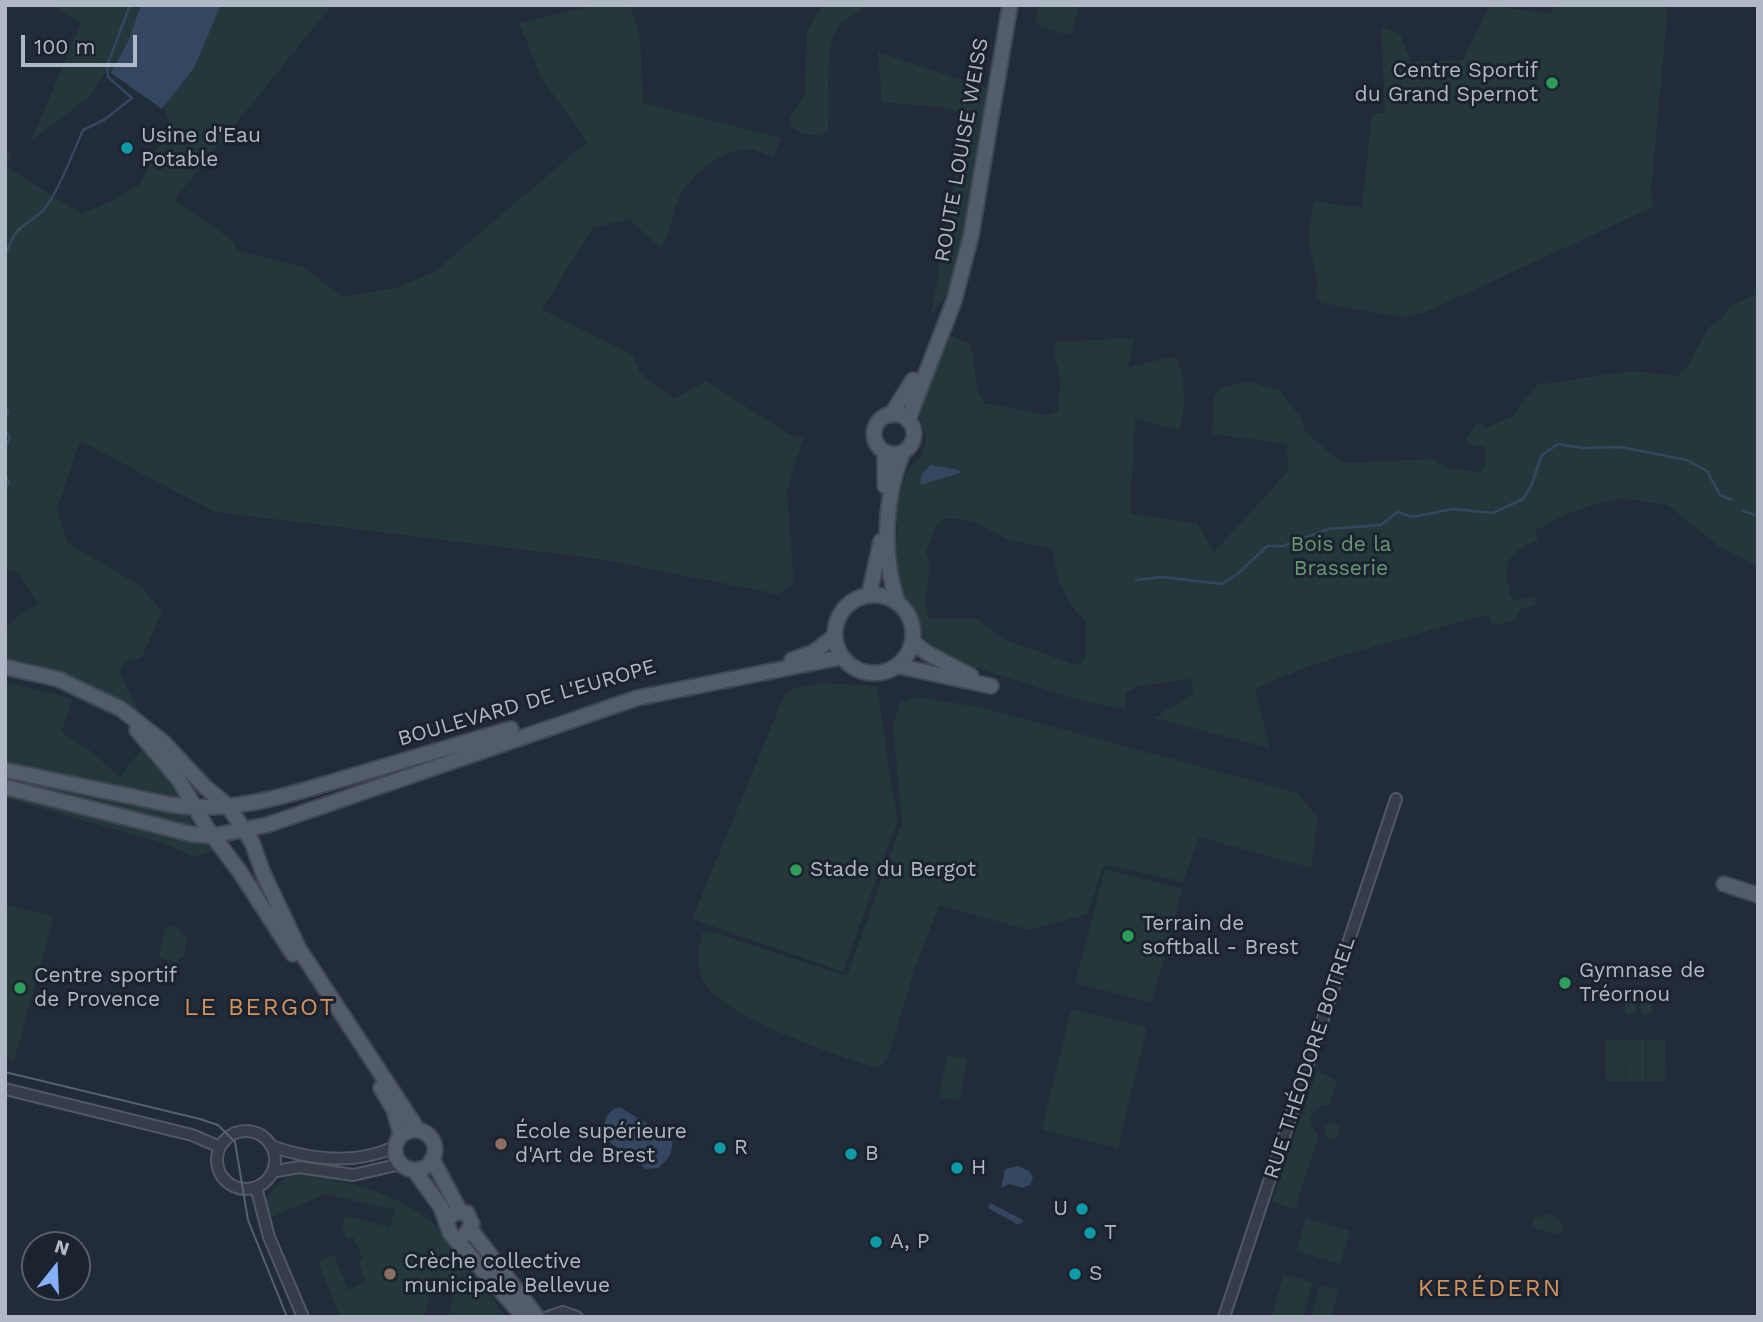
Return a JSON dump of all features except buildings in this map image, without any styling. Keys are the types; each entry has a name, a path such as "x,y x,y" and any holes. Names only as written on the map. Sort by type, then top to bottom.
{"main road":[{"name":"ROUTE LOUISE WEISS","path":"891,415 907,393 929,345 953,275 968,211 1002,5"},
{"name":"ROUTE LOUISE WEISS","path":"908,420 954,301 971,236 1010,5"},
{"path":"869,595 882,538 885,452 875,441 874,431 881,419 891,415 908,420 914,435 912,443 903,452 892,480 888,573 897,601 911,619 913,642 898,666 887,671 862,671 842,657 835,636 838,617 844,609 855,599 869,595 897,601"},
{"path":"885,452 903,452"},
{"name":"BOULEVARD DE L'EUROPE","path":"194,808 287,797 677,680 793,660 814,652 835,636"},
{"path":"898,666 991,686 927,653 913,642"},
{"name":"BOULEVARD DE L'EUROPE","path":"212,836 247,831 365,793 479,750 637,698 842,657"},
{"path":"5,667 58,679 121,709 163,741 199,782 228,806 247,831 299,949 418,1130 432,1139 435,1149 432,1159 425,1167 407,1167"},
{"path":"5,674 55,687 118,715 157,751 179,780 212,836 240,872 373,1074 394,1110 398,1141 407,1167 447,1220"},
{"path":"5,771 194,808"},
{"path":"5,787 132,821 212,836"},
{"path":"1724,884 1758,895"},
{"path":"398,1141 418,1130"},
{"path":"432,1159 460,1211 469,1215 471,1230 537,1317"},
{"path":"460,1211 451,1214 447,1220 447,1228 524,1317"},
{"path":"455,1236 462,1236 471,1230"}],"street":[{"name":"RUE THÉODORE BOTREL","path":"1224,1317 1396,799"},
{"path":"5,1089 192,1135 220,1147"},
{"path":"253,1191 233,1185 220,1173 217,1156 220,1147 230,1135 247,1131 260,1135 271,1146 274,1159 272,1172"},
{"path":"271,1146 340,1159 369,1157 398,1141"},
{"path":"253,1191 272,1172 299,1167 353,1175 407,1167"},
{"path":"253,1191 303,1317"},
{"path":"548,1317 563,1312 577,1317"}],"green space":[{"path":"51,5 141,5 128,41 111,73 106,72 90,96 31,141 81,23"},
{"path":"221,5 332,5 174,200 231,239 239,251 304,267 342,297 395,288 434,272 587,142 541,77 519,23 596,5 630,5 640,37 643,103 781,138 774,158 748,149 737,151 714,161 694,177 679,197 661,248 628,219 593,228 542,309 633,355 640,373 674,399 706,381 790,435 803,438 787,491 794,585 777,594 600,559 215,512 80,441 57,509 68,543 139,585 162,611 142,657 125,662 119,672 141,716 81,680 52,670 5,660 5,628 15,618 38,604 18,571 5,570 5,148 13,154 6,167 81,213 110,202 140,184 169,123 164,107 194,68"},
{"path":"823,5 867,5 845,20 832,41 828,131 821,136 801,133 790,126 790,116 805,95 807,30"},
{"path":"1037,5 1079,5 1072,32 1068,35 1040,27 1036,22"},
{"path":"1490,5 1551,14 1554,5 1668,5 1651,191 1653,207 1424,313 1404,317 1321,303 1316,298 1317,279 1308,238 1314,201 1362,208 1372,114 1385,113 1381,26 1400,34 1411,62 1463,60"},
{"path":"878,52 992,90 955,282 931,316 964,125 959,113 947,108 882,102"},
{"name":"Bois de la Brasserie","path":"1758,293 1758,566 1718,546 1668,505 1621,499 1565,515 1535,531 1538,540 1519,550 1509,562 1507,577 1511,598 1517,601 1535,596 1536,605 1521,609 1514,621 1493,625 1489,615 1468,620 1328,660 1255,689 1270,748 1154,718 1194,693 1191,679 1139,686 1126,693 1125,710 1072,698 968,665 935,648 920,634 918,618 897,591 897,502 907,470 923,454 926,436 917,409 943,337 950,335 970,344 978,388 984,403 1048,415 1058,411 1060,380 1054,352 1055,342 1134,338 1128,368 1169,357 1177,359 1184,394 1179,430 1135,419 1130,514 1197,523 1214,552 1288,471 1287,444 1212,434 1214,395 1220,388 1248,381 1280,391 1302,419 1305,432 1343,463 1433,459 1447,468 1480,472 1486,464 1485,447 1468,444 1467,437 1478,422 1485,428 1513,416 1536,385 1632,371 1678,376 1686,369 1708,328 1721,319 1731,306","holes":["928,466 959,470 960,474 920,485","945,518 973,521 1009,540 1053,549 1062,589 1086,622 1086,654 1082,663 1076,665 1003,639 978,619 929,618 925,602 929,569 926,552 935,527"]},
{"path":"5,682 73,699 61,732 92,752 120,777 144,746 167,778 195,828 216,849 194,857 162,843 5,798"},
{"name":"Stade du Bergot","path":"822,683 877,686 897,821 843,972 692,919 784,696 793,688"},
{"path":"917,697 980,707 1298,793 1318,817 1311,868 1199,837 1183,882 1113,866 1103,867 1087,914 1029,930 939,905 915,968 888,1057 879,1068 838,1055 761,1024 719,999 707,986 698,961 702,934 708,931 847,976 902,823 893,726 900,703"},
{"name":"Terrain de softball - Brest","path":"1105,869 1182,889 1152,1003 1075,983"},
{"name":"Centre sportif de Provence","path":"5,905 54,916 14,1061 5,1059"},
{"path":"169,926 180,929 181,935 187,937 184,957 179,957 177,963 159,957 165,928"},
{"path":"1625,991 1636,991 1636,1013 1625,1013"},
{"path":"1641,992 1652,992 1652,1014 1641,1014"},
{"path":"1071,1009 1147,1027 1118,1148 1042,1130"},
{"path":"1605,1040 1645,1040 1645,1081 1626,1081 1625,1054 1625,1081 1606,1081"},
{"path":"1646,1040 1665,1040 1666,1081 1646,1081"},
{"path":"947,1055 967,1059 959,1101 939,1097"},
{"path":"1317,1071 1337,1081 1330,1105 1321,1106 1310,1116 1312,1127 1319,1136 1295,1209 1272,1201"},
{"path":"1332,1123 1338,1125 1338,1137 1332,1139 1326,1137 1324,1131 1326,1125"},
{"path":"296,1173 363,1187 395,1199 424,1216 458,1250 506,1317 448,1317 454,1291 432,1286 424,1317 340,1317 318,1262 334,1254 348,1290 366,1283 358,1262 363,1259 353,1237 347,1239 342,1229 345,1216 390,1227 395,1210 325,1194 270,1218 264,1199 287,1177"},
{"path":"1551,1214 1565,1227 1559,1235 1531,1227 1534,1218"},
{"path":"1306,1218 1350,1231 1340,1264 1296,1251"},
{"path":"1284,1274 1313,1282 1303,1317 1271,1317"},
{"path":"1320,1285 1339,1290 1332,1317 1311,1317"}],"water":[{"path":"141,5 221,5 194,68 162,109 111,73 128,41"},
{"path":"930,465 959,470 961,473 920,485 922,474"},
{"path":"619,1107 672,1138 670,1155 658,1168 646,1169 607,1140 605,1120 610,1112"},
{"path":"1018,1166 1029,1171 1033,1178 1030,1185 1023,1188 1009,1184 1001,1188 1005,1169"},
{"path":"990,1203 1023,1220 1022,1223 1017,1224 988,1208"}],"waterway":[{"path":"5,257 14,235 48,204 83,130 104,120 132,98 108,77 107,66 130,5"},
{"path":"5,405 8,411 5,418"},
{"path":"5,430 10,438 5,448"},
{"path":"1136,580 1162,577 1222,584 1239,573 1267,546 1283,546 1328,529 1381,525 1397,512 1412,517 1453,509 1493,513 1523,499 1531,486 1542,455 1558,444 1583,448 1620,447 1687,460 1707,471 1720,495 1731,500"},
{"path":"5,474 9,483 5,489"},
{"path":"1743,511 1758,516"}],"tram line":[{"path":"5,1072 218,1125 235,1142 248,1220 287,1317"}],"place":[{"name":"Centre Sportif du Grand Spernot","path":"1552,83"},
{"name":"Usine d'Eau Potable","path":"127,148"},
{"name":"Stade du Bergot","path":"796,870"},
{"name":"Terrain de softball - Brest","path":"1128,936"},
{"name":"Gymnase de Tréornou","path":"1565,983"},
{"name":"Centre sportif de Provence","path":"20,988"},
{"name":"École supérieure d'Art de Brest","path":"501,1144"},
{"name":"R","path":"720,1148"},
{"name":"B","path":"851,1154"},
{"name":"H","path":"957,1168"},
{"name":"U","path":"1082,1209"},
{"name":"T","path":"1090,1233"},
{"name":"A, P","path":"876,1242"},
{"name":"Crèche collective municipale Bellevue","path":"390,1274"},
{"name":"S","path":"1075,1274"}],"district":[{"name":"LE BERGOT","path":"260,1008"},
{"name":"KERÉDERN","path":"1490,1289"}]}
